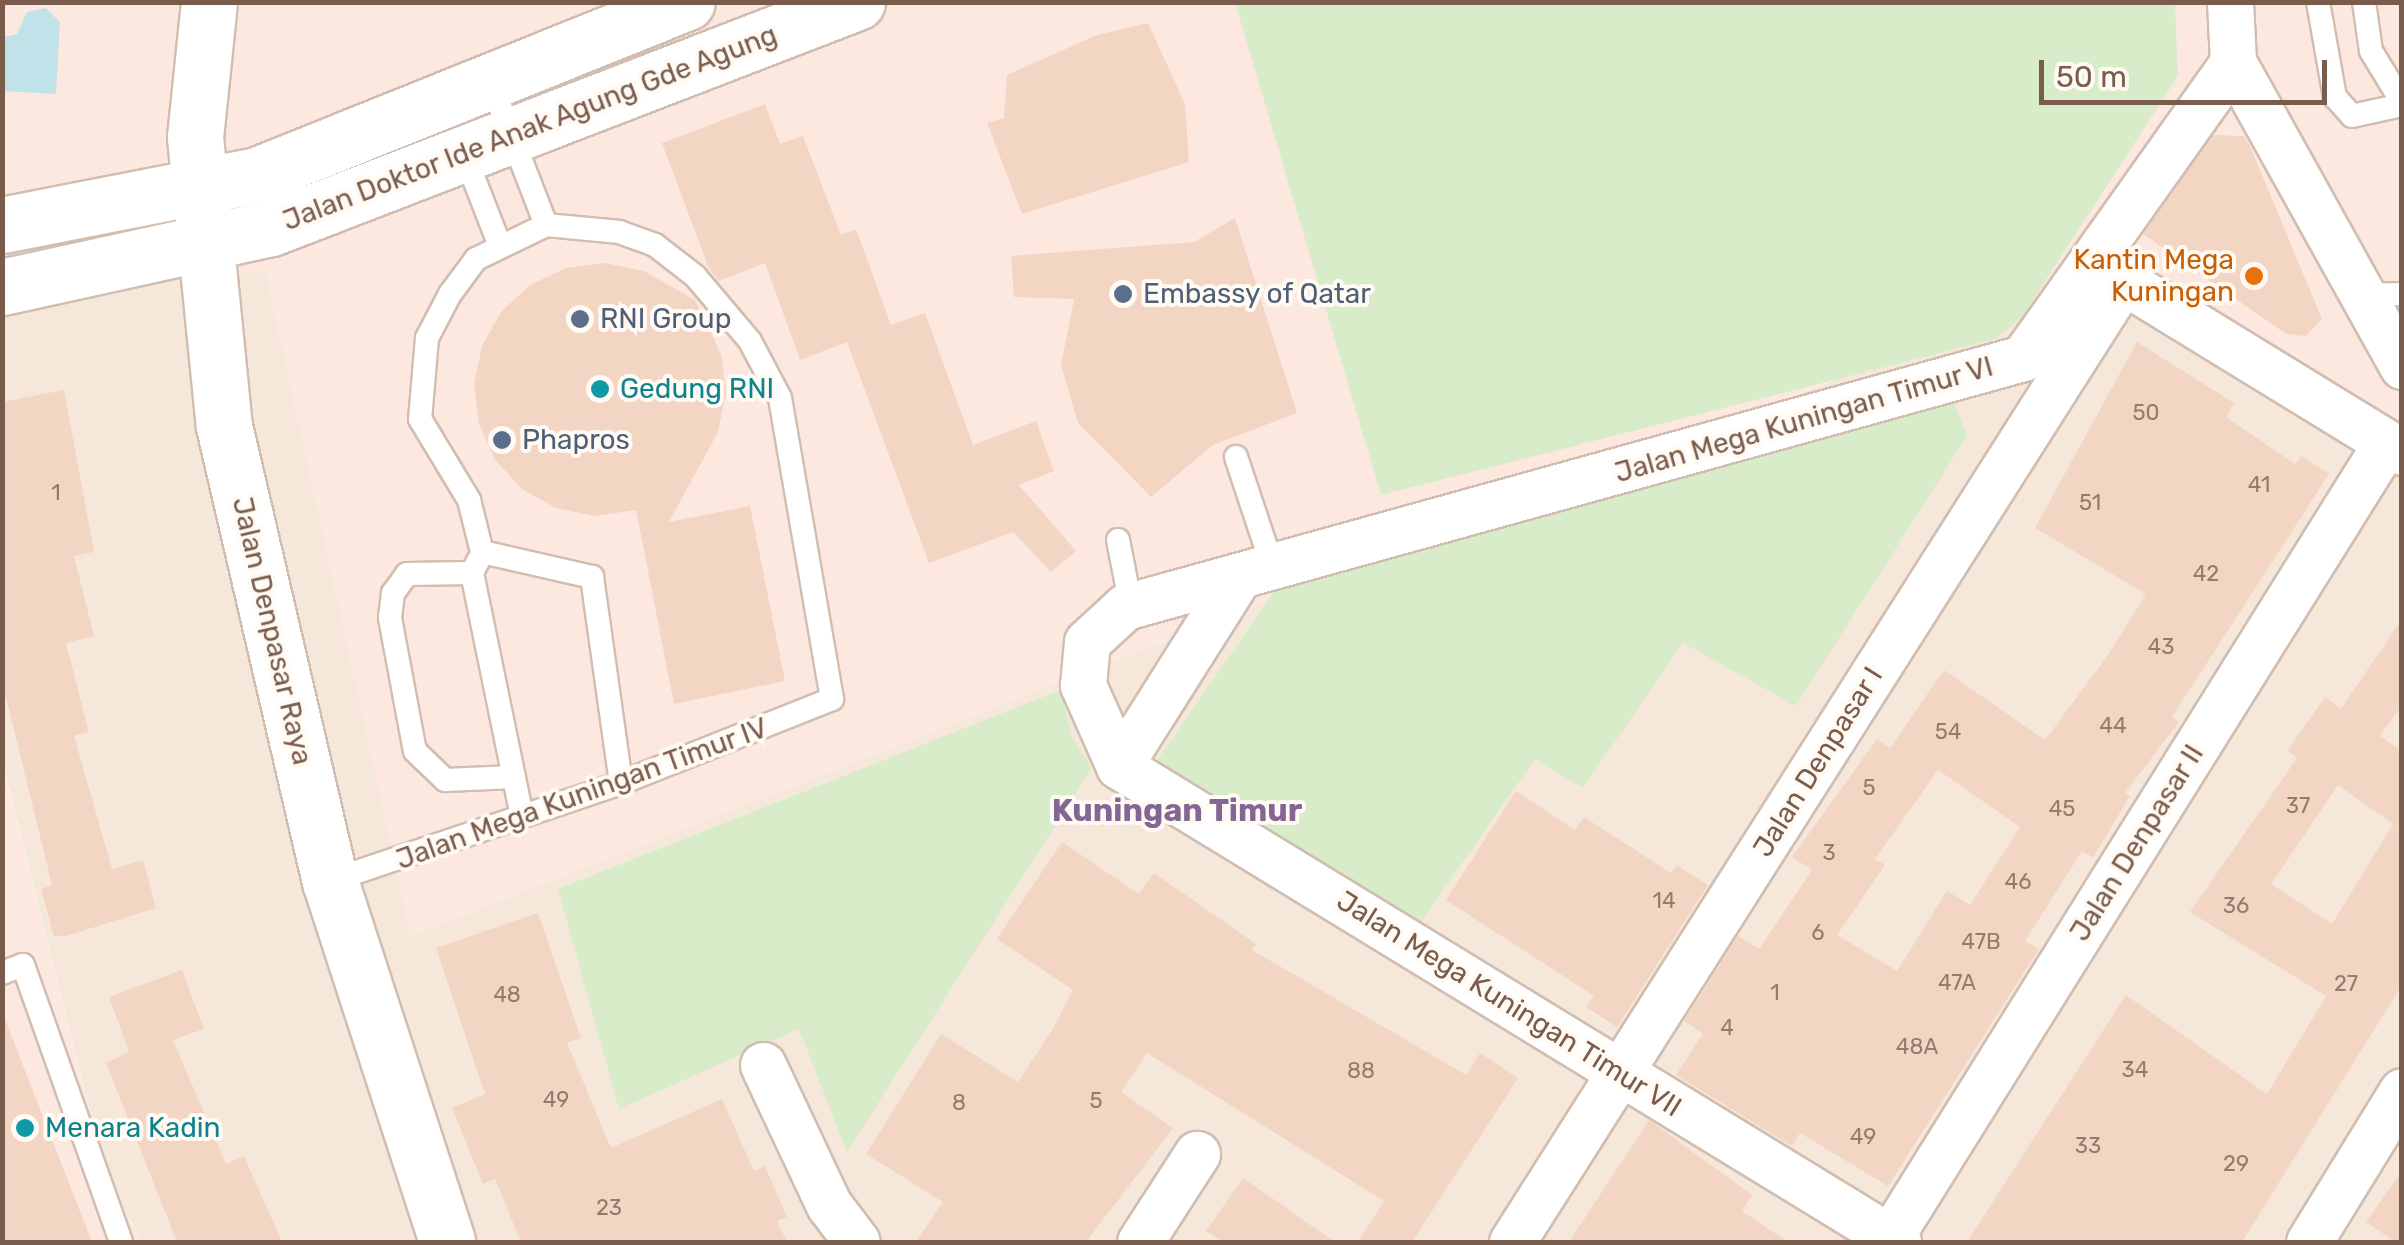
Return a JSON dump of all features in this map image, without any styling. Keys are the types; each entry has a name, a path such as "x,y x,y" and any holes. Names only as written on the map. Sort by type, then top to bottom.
{"main road":[{"name":"Jalan Denpasar Raya","path":"209,2 195,137 201,245 224,426 330,882 447,1242"},
{"name":"Jalan Doktor Ide Anak Agung Gde Agung","path":"2,226 257,176 688,2"},
{"name":"Jalan Doktor Ide Anak Agung Gde Agung","path":"2,287 271,228 857,2"}],"street":[{"path":"2230,2 2233,62 2355,294 2398,360"},
{"name":"Jalan Mega Kuningan Timur VI","path":"1120,766 1083,685 1087,642 1131,606 1255,576 2022,358 2233,62"},
{"name":"Jalan Denpasar I","path":"1512,1242 2124,281 2394,448"},
{"name":"Jalan Denpasar II","path":"1892,1241 2394,448"},
{"path":"1120,766 1255,576"},
{"name":"Jalan Mega Kuningan Timur VII","path":"1120,766 1892,1241"},
{"path":"764,1065 828,1205 857,1242"},
{"path":"2309,1242 2402,1091"},
{"path":"1140,1242 1197,1154"}],"lane":[{"path":"2318,2 2335,98 2352,116 2402,103 2371,51 2364,2"},
{"path":"468,92 487,142 500,246"},
{"path":"468,92 487,142 546,225 476,259 450,294 427,338 420,419 469,500 522,816"},
{"name":"Jalan Mega Kuningan Timur IV","path":"330,882 621,783 832,699 780,398 750,342 694,276 655,245 620,232 546,225"},
{"path":"2355,294 2402,294"},
{"path":"1236,457 1255,576"},
{"path":"1118,540 1131,606"},
{"path":"514,777 445,780 415,751 390,618 393,593 407,574 477,562 592,577 621,783"},
{"path":"2,973 22,965 121,1242"}],"shaded area":[{"path":"2,3 2401,3 2401,449 2136,262 410,935 265,269 3,297"},
{"path":"2137,262 2401,449 2401,1242 143,1242 108,1183 3,766 2,297 265,269 411,935"},
{"path":"2,766 108,1183 143,1242 3,1242"}],"green space":[{"path":"1235,3 2175,3 2178,76 2022,317 1995,339 1381,495"},
{"path":"1953,401 1967,436 1796,706 1683,643 1583,788 1535,759 1416,929 1155,763 1278,586"},
{"path":"1061,690 1072,737 1092,768 847,1152 799,1029 619,1109 558,889"}],"water":[{"path":"46,8 60,22 56,94 3,91 3,37 17,34 27,12"}],"building":[{"path":"1148,23 1185,104 1189,162 1022,214 987,123 1004,118 1007,75 1097,35"},
{"path":"765,104 780,144 803,136 841,235 856,229 891,325 925,313 973,445 1036,421 1054,471 1019,485 1076,551 1051,572 1013,532 929,563 847,342 800,360 765,263 719,281 709,269 662,143"},
{"name":"Kantin Mega Kuningan","path":"2213,135 2244,136 2250,146 2322,319 2306,336 2286,334 2143,234"},
{"path":"1235,218 1297,413 1213,445 1151,497 1078,423 1061,365 1074,299 1014,297 1011,256 1194,242"},
{"name":"Gedung RNI","path":"605,263 644,271 695,300 721,354 726,393 718,432 669,522 750,506 785,681 674,704 636,510 595,516 556,508 522,489 495,460 479,424 474,385 482,346 501,312 530,285 566,268"},
{"path":"2137,342 2234,403 2226,417 2295,464 2302,456 2329,474 2172,717 2179,722 2125,793 2130,796 2093,858 2082,851 2025,941 2039,949 1888,1186 1800,1133 1792,1146 1676,1075 1703,1034 1684,1021 1738,936 1759,949 1812,870 1792,857 1877,739 1890,748 1944,670 2045,740 2106,658 2146,594 2035,528","holes":["1938,770 2020,827 1970,905 1947,891 1897,971 1837,935 1885,865 1875,859"]},
{"path":"64,390 94,552 74,556 94,636 66,643 89,732 74,736 112,869 143,860 156,908 66,936 54,936 41,889 52,885 2,680 2,402"},
{"path":"2402,619 2402,705 2380,736 2402,751 2402,985 2242,1242 1967,1242 2126,995 2267,1094 2326,996 2190,912 2297,758 2287,751 2325,697 2341,709","holes":["2338,785 2393,824 2332,924 2271,884"]},
{"path":"1516,791 1575,830 1584,817 1671,873 1677,865 1708,885 1617,1027 1586,1007 1594,996 1446,900"},
{"path":"1062,842 1139,894 1154,873 1256,944 1252,950 1466,1075 1480,1053 1518,1078 1412,1242 1358,1242 1384,1201 1147,1053 1121,1092 1173,1128 1086,1242 916,1242 943,1202 866,1154 941,1034 1018,1082 1051,1032 1073,990 997,939"},
{"path":"538,913 581,1038 567,1043 611,1148 722,1099 754,1171 765,1166 787,1217 777,1221 787,1242 521,1242 495,1179 483,1184 452,1108 485,1094 436,948"},
{"path":"182,970 204,1029 173,1040 226,1164 244,1156 282,1242 177,1242 106,1063 129,1052 109,997"},
{"name":"Menara Kadin","path":"5,1019 92,1242 2,1242"},
{"path":"1649,1120 1752,1195 1742,1211 1788,1242 1569,1242"},
{"path":"2402,1171 2402,1242 2396,1242 2366,1222"},
{"path":"1243,1178 1335,1242 1223,1242 1206,1231"}],"place":[{"name":"Kantin Mega Kuningan","path":"2254,276"},
{"name":"Embassy of Qatar","path":"1123,294"},
{"name":"RNI Group","path":"580,319"},
{"name":"Gedung RNI","path":"600,389"},
{"name":"Phapros","path":"502,440"},
{"name":"Menara Kadin","path":"25,1128"}],"district":[{"name":"Kuningan Timur","path":"1177,810"}]}
